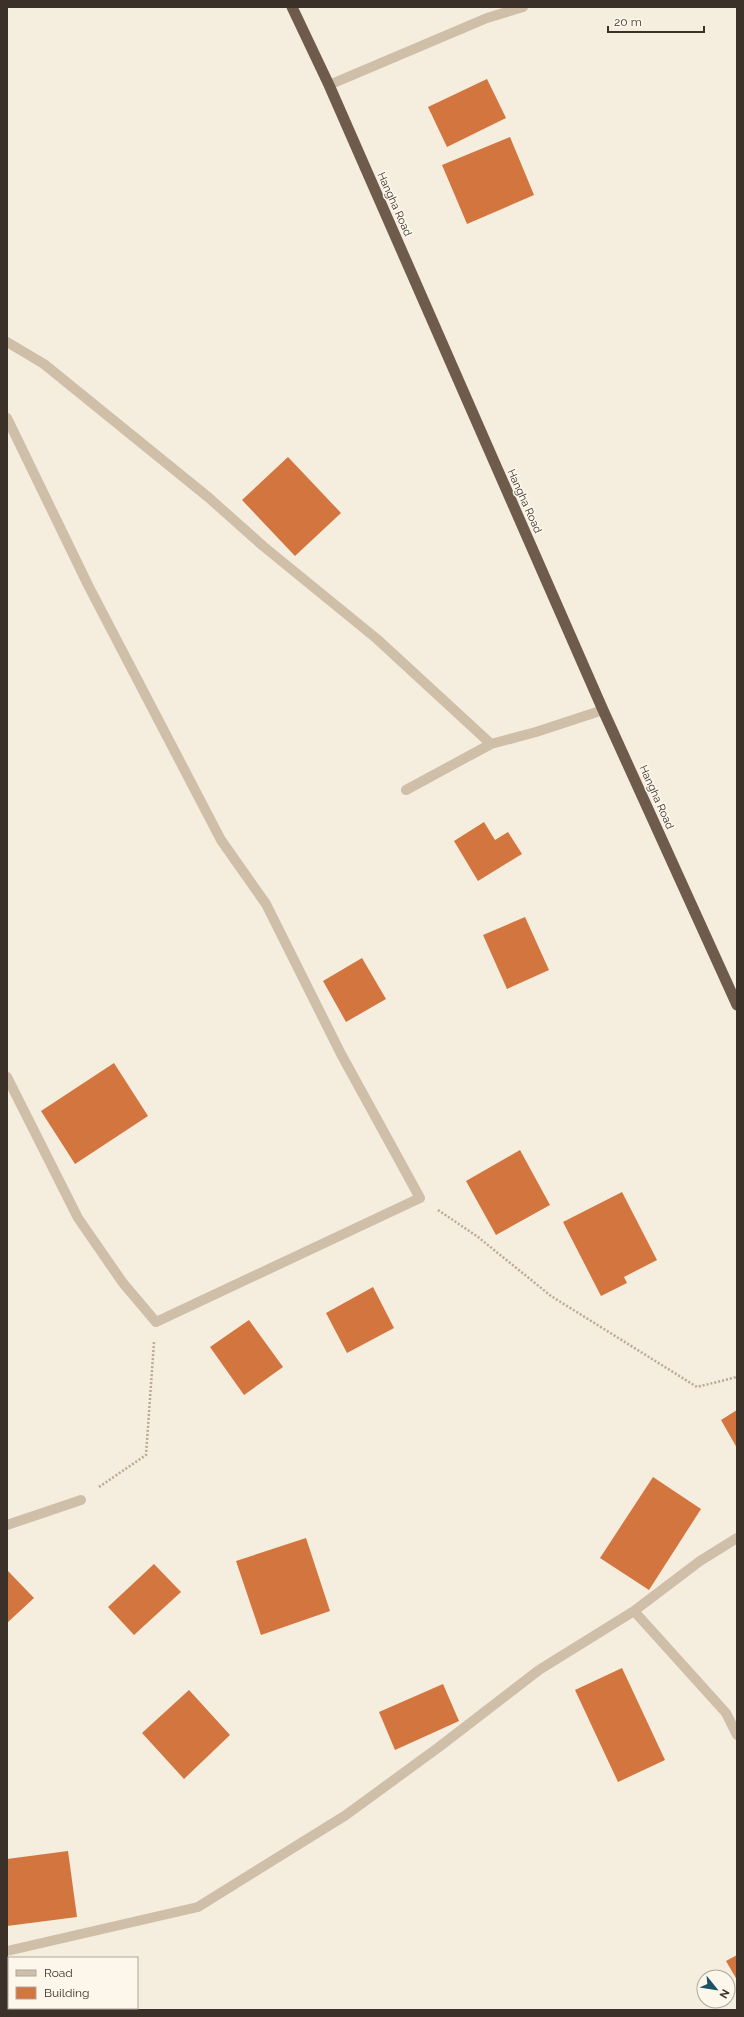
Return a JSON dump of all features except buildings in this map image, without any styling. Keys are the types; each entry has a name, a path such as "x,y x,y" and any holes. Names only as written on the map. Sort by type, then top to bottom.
{"highway":[{"name":"Hangha Road","path":"292,7 329,85 603,710 737,1005"}],"street":[{"path":"329,85 487,18 523,7"},
{"path":"7,342 44,364 208,497 263,546 377,639 491,744"},
{"path":"7,418 89,587 221,840 266,904 341,1054 420,1198 156,1322 123,1283 78,1218 7,1078"},
{"path":"406,790 491,744 536,732 603,710"},
{"path":"7,1525 81,1500"},
{"path":"7,1951 198,1907 346,1815 439,1747 539,1670 634,1611 700,1561 737,1538"},
{"path":"634,1611 726,1713 737,1735"}],"path":[{"path":"420,1198 478,1237 551,1296 696,1387 737,1377"},
{"path":"81,1500 146,1455 156,1322"}]}
